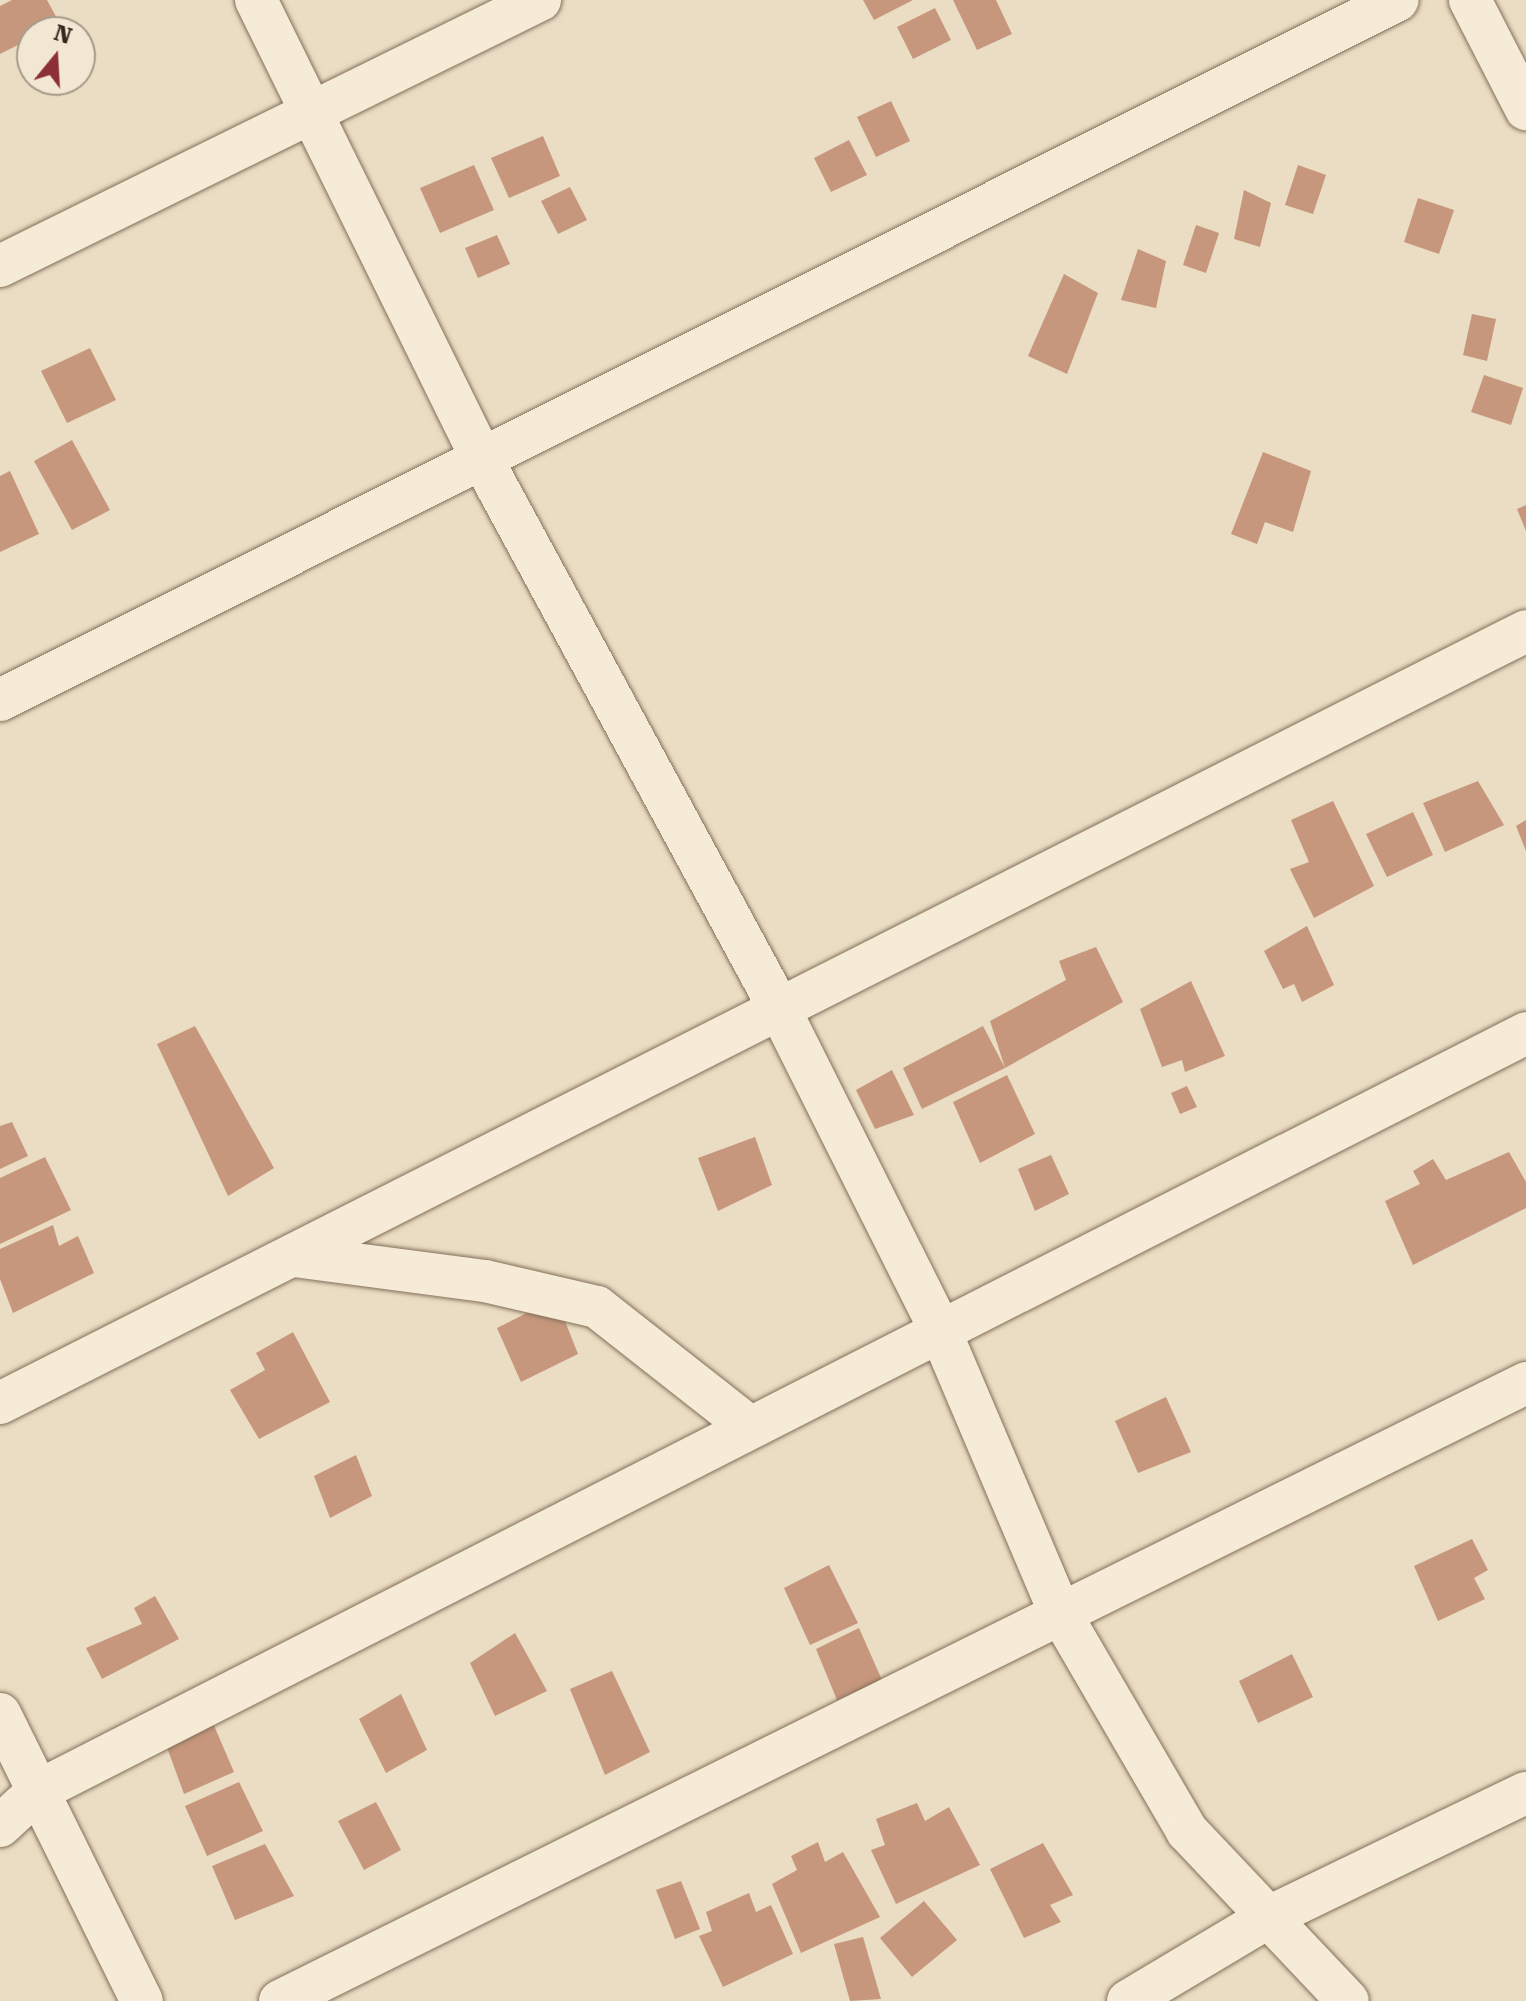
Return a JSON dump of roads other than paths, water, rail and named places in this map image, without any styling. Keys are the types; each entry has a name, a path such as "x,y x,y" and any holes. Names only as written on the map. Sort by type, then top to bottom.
{"street":[{"path":"256,0 482,459 779,1008 939,1328 1059,1611 1187,1831 1348,2001"},
{"path":"0,266 540,0"},
{"path":"0,700 1398,0"},
{"path":"1470,0 1526,109"},
{"path":"0,1403 1526,631"},
{"path":"0,1826 38,1791 747,1425 1526,1033"},
{"path":"294,1256 485,1281 597,1307 747,1425"},
{"path":"280,2001 1059,1611 1526,1383"},
{"path":"0,1714 142,2001"},
{"path":"1128,2001 1269,1917 1526,1793"}]}
